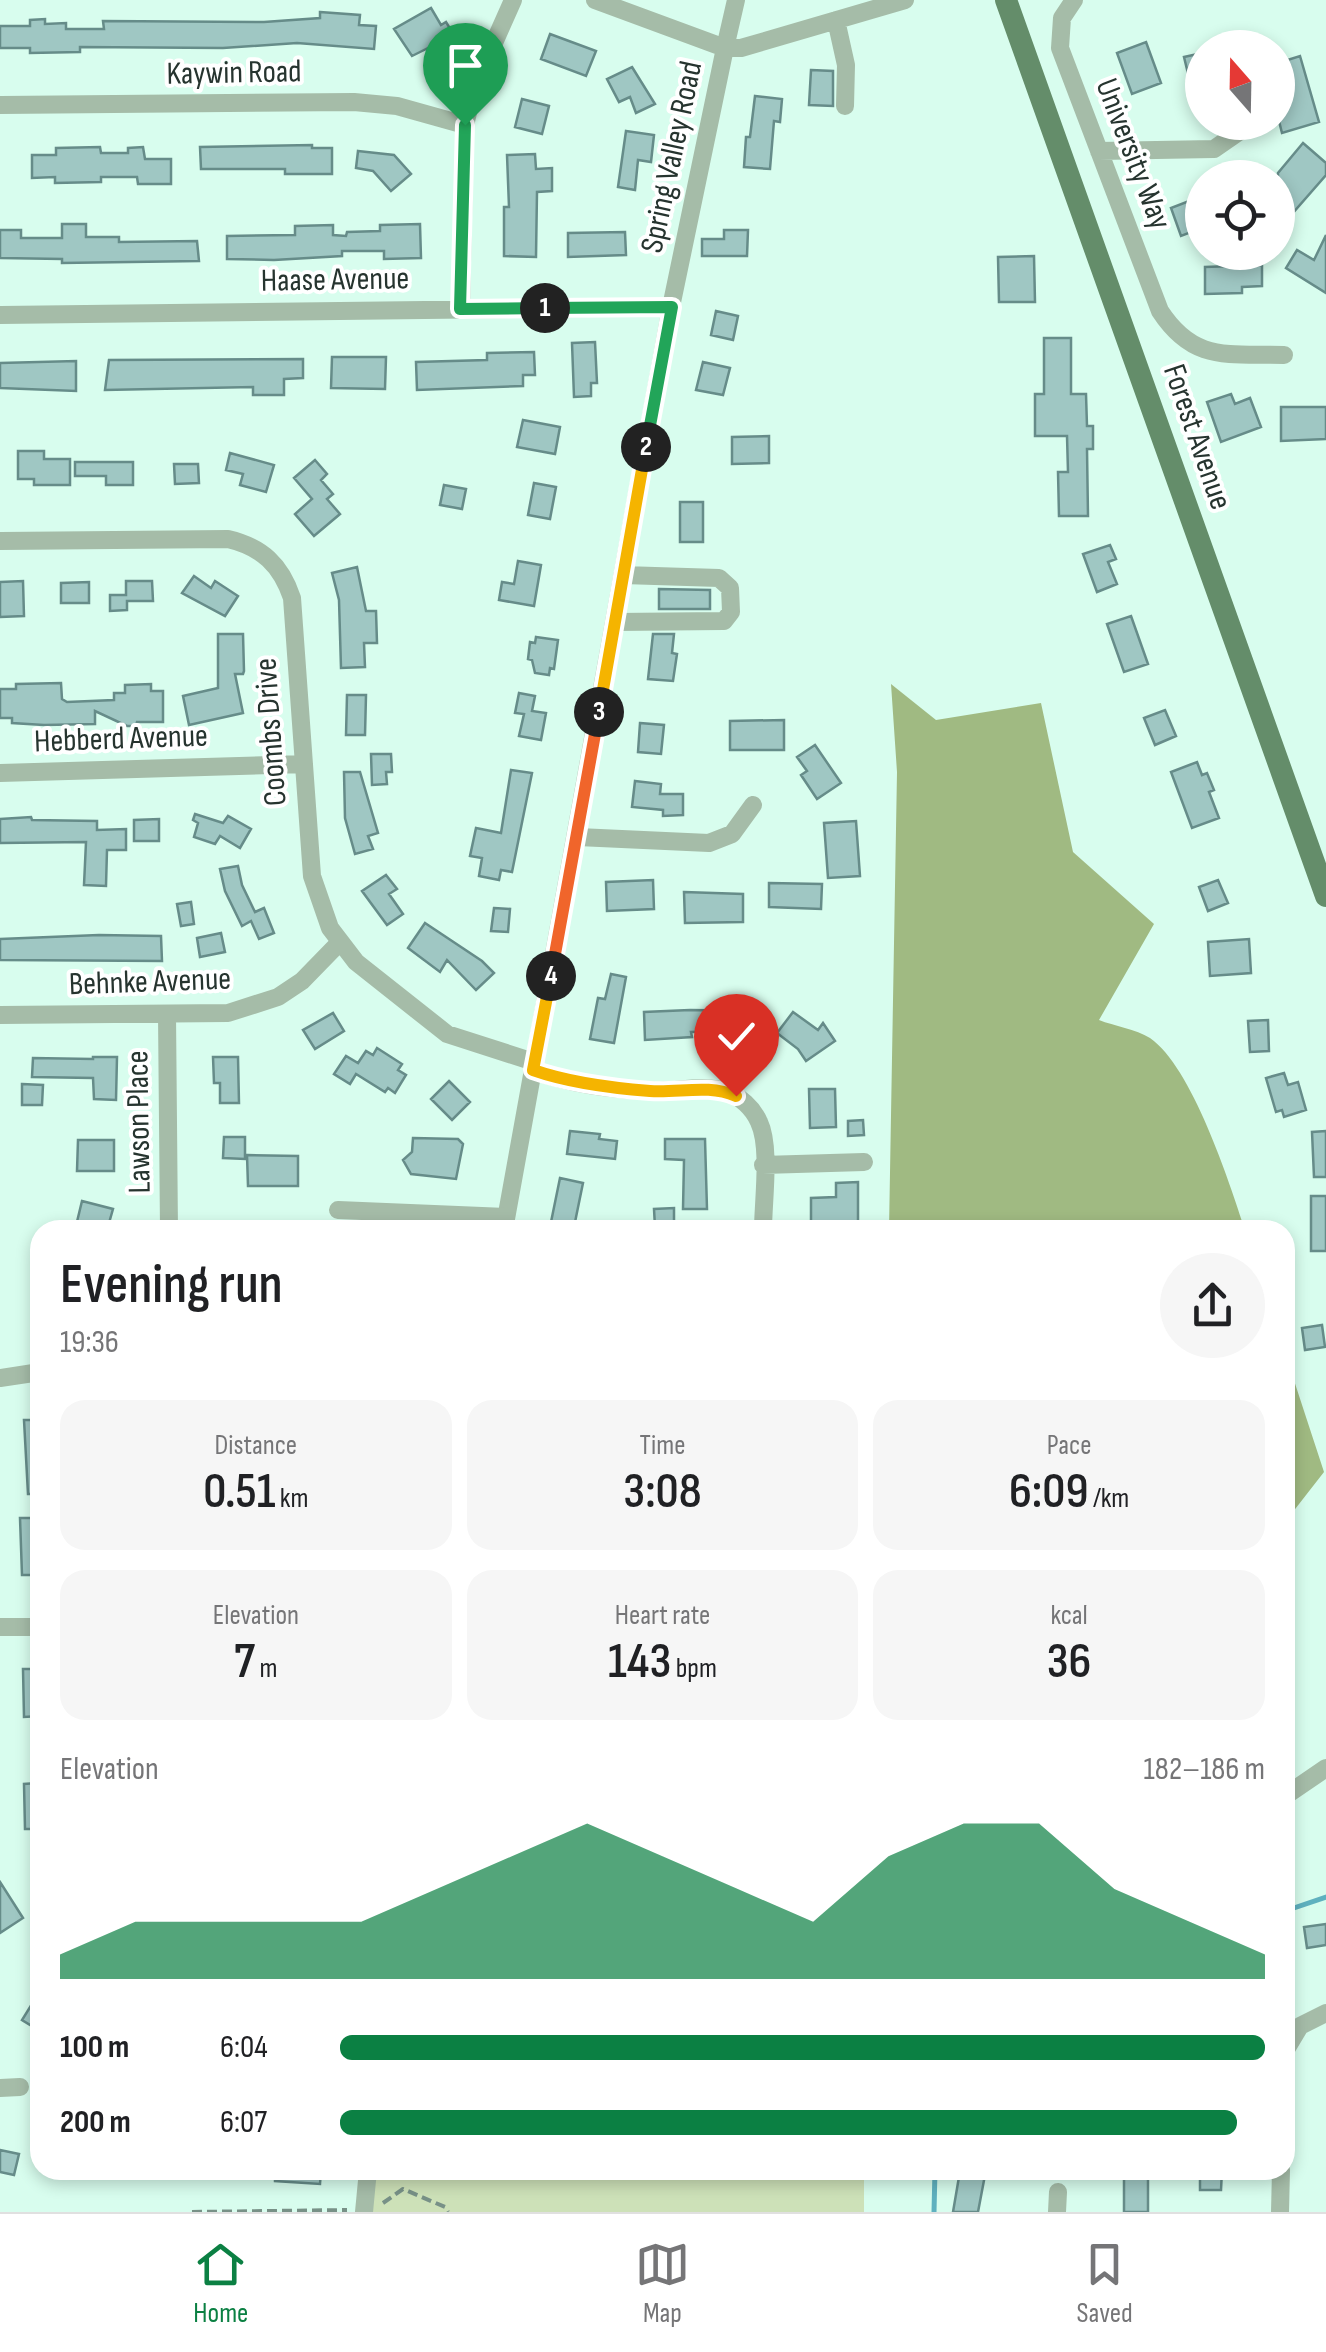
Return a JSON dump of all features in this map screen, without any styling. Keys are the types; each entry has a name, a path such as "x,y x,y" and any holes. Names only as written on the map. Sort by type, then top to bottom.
{"main road":[{"name":"Forest Avenue","path":"1006,0 1326,896"}],"street":[{"path":"460,309 465,125 474,88 513,0"},
{"path":"595,0 724,48 736,0"},
{"name":"Spring Valley Road","path":"506,1220 672,307 724,48 741,48 905,0"},
{"name":"University Way","path":"1074,0 1062,18 1060,48 1160,311 1186,341 1206,352 1284,355"},
{"path":"836,20 846,64 845,106"},
{"name":"Kaywin Road","path":"0,105 354,102 397,106 465,125"},
{"path":"1099,150 1214,149 1227,140"},
{"name":"Haase Avenue","path":"0,315 672,307"},
{"name":"Coombs Drive","path":"0,541 228,539 262,552 286,580 292,598 312,876 319,903 339,943 387,989 447,1034 592,1084 653,1091 709,1089 736,1096 758,1119 764,1136 763,1220"},
{"path":"615,622 724,621 731,612 730,588 720,578 623,575"},
{"name":"Hebberd Avenue","path":"0,773 304,764"},
{"path":"578,837 709,843 732,834 753,805"},
{"name":"Behnke Avenue","path":"0,1015 228,1013 256,1007 302,981 339,943"},
{"name":"Lawson Place","path":"167,1014 169,1220"},
{"path":"763,1165 864,1162"},
{"path":"338,1210 457,1220"},
{"path":"0,1378 30,1374"},
{"path":"0,1628 30,1627"},
{"path":"1295,1789 1326,1768"},
{"path":"1295,2034 1300,2026 1326,2013"},
{"path":"0,2088 20,2087"},
{"path":"364,2211 367,2180"},
{"path":"1280,2212 1281,2180"},
{"path":"1057,2212 1058,2192"}],"path":[{"path":"192,2212 376,2210 402,2189 445,2207 448,2212"}],"green space":[{"path":"891,684 936,720 1041,703 1073,852 1154,924 1099,1020 1150,1038 1180,1073 1207,1126 1242,1220 889,1220 897,772"},
{"path":"1295,1384 1324,1472 1295,1509"},
{"path":"367,2180 864,2180 864,2212 364,2212"}],"building":[{"path":"431,8 441,25 446,22 454,35 412,56 394,29"},
{"path":"320,12 360,15 359,25 376,26 374,49 297,43 223,48 80,47 80,52 30,53 30,48 0,48 0,26 30,26 30,20 66,23 66,29 104,29 103,21 264,22 320,18"},
{"path":"550,34 596,51 586,76 541,59"},
{"path":"1146,42 1161,83 1132,94 1117,53"},
{"path":"1300,56 1319,122 1295,129 1295,58"},
{"path":"632,67 655,104 636,113 630,97 619,102 607,79"},
{"path":"811,70 833,71 833,106 809,105"},
{"path":"755,96 782,99 780,122 774,121 770,169 744,167"},
{"path":"522,99 549,106 542,134 515,127"},
{"path":"626,131 654,135 651,162 638,160 635,190 618,187"},
{"path":"1303,143 1326,163 1326,175 1295,211 1295,160 1289,160"},
{"path":"100,147 101,153 128,153 128,148 143,147 145,159 171,159 171,184 138,184 137,177 55,183 55,177 32,178 32,155 56,155 56,148"},
{"path":"200,147 332,148 332,174 285,174 285,169 201,169"},
{"path":"358,151 394,155 411,174 391,191 373,171 356,168"},
{"path":"535,154 536,169 552,168 552,191 537,192 536,257 504,256 504,207 509,207 507,155"},
{"path":"1185,203 1185,234 1181,236 1171,208"},
{"path":"62,224 86,224 86,237 119,237 119,242 197,241 199,261 62,263 62,259 0,258 0,230 21,230 21,238 62,238"},
{"path":"420,224 421,258 384,259 384,251 342,251 342,256 227,259 227,236 295,235 295,226 333,225 333,235 346,236 347,232 380,231 380,225"},
{"path":"724,230 748,230 747,256 702,256 702,239 724,239"},
{"path":"625,232 626,255 568,257 568,233"},
{"path":"1326,235 1326,293 1289,270 1295,270 1297,250 1314,260"},
{"path":"1034,256 1035,302 999,302 998,257"},
{"path":"1205,270 1262,270 1262,286 1242,287 1242,293 1205,294"},
{"path":"716,311 738,316 733,340 711,335"},
{"path":"1044,338 1071,338 1071,394 1086,394 1087,426 1093,426 1093,449 1087,449 1088,516 1059,516 1058,472 1068,472 1067,436 1035,436 1035,394 1044,394"},
{"path":"595,342 597,383 591,383 591,396 574,397 572,343"},
{"path":"534,352 535,375 523,375 523,386 417,390 416,362 487,360 487,353"},
{"path":"332,357 386,357 385,389 331,388"},
{"path":"303,359 303,378 284,379 284,395 253,395 253,387 105,390 109,360"},
{"path":"76,361 76,391 0,388 0,363"},
{"path":"703,362 730,368 723,395 696,390"},
{"path":"1231,394 1235,404 1250,398 1261,427 1221,442 1207,402"},
{"path":"1281,407 1326,407 1326,439 1281,441"},
{"path":"523,420 560,427 555,454 517,447"},
{"path":"769,436 769,463 732,464 732,437"},
{"path":"18,451 44,451 44,459 70,459 70,485 34,485 34,479 18,479"},
{"path":"230,453 274,465 266,492 240,485 243,474 226,470"},
{"path":"315,460 327,474 321,480 333,494 327,499 340,514 314,536 295,514 312,499 294,478"},
{"path":"75,462 133,462 133,485 106,485 106,476 75,476"},
{"path":"174,464 198,464 199,483 175,484"},
{"path":"534,483 556,487 550,519 528,515"},
{"path":"444,485 466,489 462,509 440,505"},
{"path":"680,502 703,502 703,542 680,542"},
{"path":"1110,545 1116,559 1108,562 1117,584 1097,592 1083,554"},
{"path":"518,561 541,565 534,606 499,600 502,582 514,584"},
{"path":"357,567 366,611 376,611 377,643 364,643 365,667 341,668 339,600 332,573"},
{"path":"194,576 211,588 215,581 238,596 225,616 182,593"},
{"path":"23,581 24,616 0,617 0,582"},
{"path":"126,581 152,581 153,601 127,601 127,610 110,611 110,595 126,595"},
{"path":"89,582 89,603 61,603 61,583"},
{"path":"659,589 710,590 710,609 659,609"},
{"path":"1131,616 1148,664 1124,672 1107,624"},
{"path":"218,634 243,634 244,671 235,674 243,713 189,725 183,696 218,688"},
{"path":"653,634 674,634 672,653 677,654 673,681 648,679"},
{"path":"536,637 558,640 554,669 550,668 549,675 535,673 532,660 528,659 530,642 535,643"},
{"path":"61,683 62,699 67,702 114,700 114,693 125,693 125,685 151,684 151,691 163,691 163,722 127,726 95,711 95,724 12,723 12,718 0,718 0,689 16,689 16,684"},
{"path":"519,693 535,696 532,711 546,713 541,740 519,736 524,714 515,713"},
{"path":"347,695 366,695 365,735 346,735"},
{"path":"1165,710 1176,736 1155,745 1144,718"},
{"path":"784,720 784,750 730,750 730,721"},
{"path":"640,723 664,725 661,754 638,752"},
{"path":"815,745 841,783 817,799 801,775 807,771 797,757"},
{"path":"371,754 391,754 392,772 386,772 387,784 372,785"},
{"path":"1197,762 1214,790 1209,792 1219,818 1192,828 1171,772"},
{"path":"511,770 532,773 512,872 501,870 499,880 479,876 482,858 470,856 476,828 501,833"},
{"path":"344,772 360,772 378,833 368,836 373,849 355,854 345,818"},
{"path":"635,781 661,784 660,794 683,794 683,815 663,816 663,810 632,807"},
{"path":"195,814 223,823 228,816 251,829 240,848 220,836 215,844 194,837 198,823 193,820"},
{"path":"0,819 97,821 97,830 126,829 126,850 107,850 106,886 84,885 86,842 0,843"},
{"path":"159,819 159,841 134,841 134,820"},
{"path":"856,821 860,876 828,878 824,823"},
{"path":"238,866 255,912 264,908 274,933 259,939 251,921 242,926 225,891 220,869"},
{"path":"386,875 397,889 389,894 403,914 387,925 362,891"},
{"path":"653,880 654,909 607,911 606,882"},
{"path":"1218,880 1228,903 1208,911 1199,887"},
{"path":"769,883 822,884 821,909 769,907"},
{"path":"684,892 743,894 743,922 685,923"},
{"path":"191,902 194,924 181,926 177,904"},
{"path":"494,908 510,909 508,932 491,931"},
{"path":"425,923 494,973 476,990 447,960 440,972 408,948"},
{"path":"221,933 225,952 200,957 197,938"},
{"path":"161,936 162,961 0,960 0,939"},
{"path":"1249,939 1251,973 1210,976 1208,942"},
{"path":"611,974 626,977 614,1043 590,1039 598,998 605,999"},
{"path":"760,1011 760,1031 691,1032 692,1037 645,1040 644,1012"},
{"path":"793,1012 818,1030 823,1023 835,1041 806,1061 798,1049 777,1033"},
{"path":"333,1013 344,1031 315,1049 303,1030"},
{"path":"1268,1020 1269,1051 1250,1052 1248,1021"},
{"path":"377,1048 402,1064 398,1070 406,1075 395,1093 388,1088 385,1092 356,1074 350,1084 334,1074 346,1056 358,1063 366,1051 373,1055"},
{"path":"117,1057 116,1100 94,1099 93,1078 32,1077 33,1058"},
{"path":"213,1057 238,1057 239,1103 220,1103 220,1083 214,1083"},
{"path":"1284,1073 1288,1085 1298,1082 1306,1110 1284,1117 1282,1110 1276,1112 1266,1078"},
{"path":"449,1081 470,1102 452,1120 431,1099"},
{"path":"22,1084 43,1085 42,1105 22,1105"},
{"path":"809,1089 835,1089 836,1127 810,1128"},
{"path":"863,1120 864,1135 848,1136 848,1121"},
{"path":"570,1131 600,1134 599,1139 617,1141 615,1159 567,1154"},
{"path":"1326,1131 1326,1177 1314,1177 1312,1132"},
{"path":"224,1137 245,1137 245,1159 223,1158"},
{"path":"413,1138 458,1139 463,1144 456,1179 411,1174 403,1160 412,1152"},
{"path":"665,1139 705,1139 707,1209 683,1209 684,1160 665,1159"},
{"path":"78,1140 114,1140 114,1171 77,1171"},
{"path":"247,1155 298,1156 298,1186 248,1186"},
{"path":"560,1178 583,1183 575,1220 551,1220"},
{"path":"858,1182 858,1220 811,1220 811,1198 836,1197 836,1183"},
{"path":"1311,1196 1326,1196 1326,1251 1311,1251"},
{"path":"82,1201 113,1209 110,1220 77,1220"},
{"path":"674,1208 674,1220 655,1220 654,1209"},
{"path":"1322,1325 1325,1347 1305,1350 1302,1328"},
{"path":"24,1420 30,1420 28,1494"},
{"path":"20,1518 30,1518 30,1575 22,1575"},
{"path":"23,1669 30,1669 30,1717 24,1717"},
{"path":"24,1784 30,1784 30,1829 25,1829"},
{"path":"0,1882 23,1918 0,1933"},
{"path":"1326,1924 1326,1945 1307,1948 1304,1927"},
{"path":"30,2007 30,2025 22,2020"},
{"path":"0,2150 19,2154 14,2175 0,2172"},
{"path":"275,2180 320,2180 320,2184"},
{"path":"958,2180 984,2180 978,2212 953,2212"},
{"path":"1124,2180 1148,2180 1148,2212 1124,2212"},
{"path":"1200,2180 1222,2180 1221,2190 1200,2190"}],"waterway":[{"path":"1295,1908 1326,1897"},
{"path":"934,2212 935,2180"}],"route":[{"path":"465,125 460,309 672,307 533,1070 592,1084 653,1091 709,1089 736,1096"}]}
